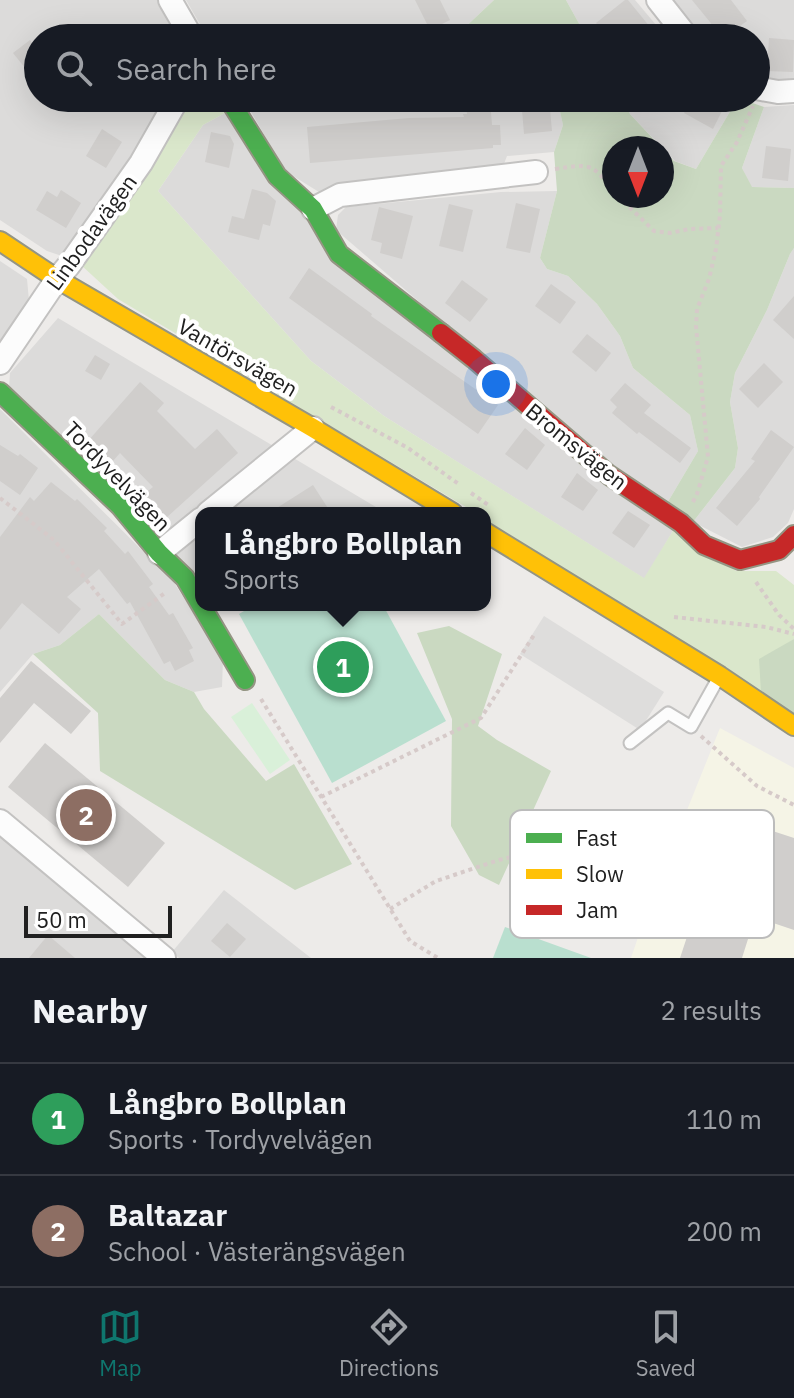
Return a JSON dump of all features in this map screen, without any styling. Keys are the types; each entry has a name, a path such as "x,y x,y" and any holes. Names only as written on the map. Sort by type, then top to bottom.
{"street":[{"path":"170,0 184,24"},
{"path":"658,0 677,24"},
{"path":"770,90 794,91"},
{"name":"Linbodavägen","path":"0,363 141,163 170,112"},
{"name":"Bromsvägen","path":"237,112 277,176 313,209 339,254 474,359 609,475 681,523 704,545 740,560"},
{"path":"313,209 340,195 536,172"},
{"name":"Vantörsvägen","path":"0,241 57,279 443,507"},
{"name":"Tordyvelvägen","path":"0,392 120,506 159,553 185,578 195,595"},
{"path":"215,507 313,428"},
{"path":"159,553 195,524"},
{"path":"740,560 779,550 794,535"},
{"path":"491,536 720,676 794,726"},
{"name":"Tordyvelvägen","path":"204,611 245,680"},
{"path":"0,821 164,958"}],"lane":[{"path":"630,743 668,713 691,727 720,676"}],"path":[{"path":"681,523 697,494 708,457 697,309 709,279 718,228 721,166 737,142 749,112"},
{"path":"536,172 585,165 602,176"},
{"path":"630,208 654,231 670,233 718,228"},
{"path":"0,498 54,540 122,624 185,578"},
{"path":"740,560 779,615 794,629"},
{"path":"321,797 481,718 534,635"},
{"path":"245,680 256,692 410,941 438,958"},
{"path":"691,727 757,786 794,805"},
{"path":"390,909 436,881 510,857"}],"shaded area":[{"path":"0,0 158,0 169,24 24,24 24,112 157,112 133,156 62,256 47,251 0,220"},
{"path":"186,0 494,0 469,24 200,24"},
{"path":"566,0 635,0 655,24 579,24"},
{"path":"668,0 794,0 794,83 770,82 770,24 685,24"},
{"path":"794,105 794,188 751,187 742,168 762,112 770,112 770,107"},
{"path":"251,112 560,112 563,125 554,152 507,156 502,169 319,192 285,171"},
{"path":"629,112 730,112 696,169 674,160 674,136 651,136"},
{"path":"225,113 269,179 674,529 645,579 384,416 311,361 158,191 203,125"},
{"path":"557,191 540,258 547,269 568,276 597,304 620,336 633,368 690,415 698,451 666,505 613,469 336,230 338,215 346,207 501,192"},
{"path":"794,248 794,509 788,523 773,537 742,547 693,522 735,468 738,448 730,402 735,373"},
{"path":"0,261 27,279 29,301 0,340"},
{"path":"58,318 376,507 195,507 195,580 9,388 10,373"},
{"path":"0,409 173,581 223,659 222,687 194,692 165,680 99,614 60,645 33,654 0,692"},
{"path":"544,616 664,692 640,730 520,654"},
{"path":"720,728 794,768 794,958 631,958 638,938 774,938 774,810 687,810"},
{"path":"0,829 153,958 0,958"},
{"path":"224,890 311,958 179,958 172,952"}],"green space":[{"path":"494,0 566,0 579,24 469,24"},
{"path":"180,112 224,112 203,125 158,191 311,361 384,416 644,578 674,529 736,571 776,571 794,585 794,639 780,649 761,692 491,523 491,507 466,507 118,299 81,265"},
{"path":"560,112 629,112 651,136 602,136 602,208 674,208 674,161 696,169 730,112 762,112 742,168 752,187 794,188 794,248 735,373 730,402 738,448 735,468 693,522 666,505 698,451 690,415 633,368 620,336 597,304 568,276 547,269 540,258 557,191 554,152 563,125"},
{"path":"244,611 386,611 446,721 332,783 239,614"},
{"path":"99,614 165,680 194,692 204,709 266,781 294,764 352,864 295,890 100,771 98,713 33,654 60,645"},
{"path":"449,626 502,654 478,726 551,771 533,810 510,810 510,861 499,885 479,875 451,826 452,719 417,633"},
{"path":"794,639 794,715 761,692 759,659"},
{"path":"252,703 290,760 270,774 231,717"},
{"path":"505,927 510,929 510,938 536,938 591,958 493,958"}],"building":[{"path":"415,0 440,0 450,20 442,24 427,24"},
{"path":"628,0 648,24 597,24"},
{"path":"692,0 731,0 747,21 743,24 712,24"},
{"path":"770,38 794,40 793,72 770,71"},
{"path":"24,45 24,67 13,53"},
{"path":"491,112 492,125 500,125 501,145 310,163 307,127 409,118 464,117 463,114"},
{"path":"522,112 550,112 552,131 524,134"},
{"path":"685,112 722,112 713,129"},
{"path":"102,129 122,142 106,168 86,156"},
{"path":"211,132 230,136 234,144 229,168 205,162"},
{"path":"766,146 791,149 788,181 762,178"},
{"path":"252,189 267,193 276,201 270,226 263,224 259,240 228,232 232,216 244,219"},
{"path":"61,190 81,203 66,228 36,210 47,191 57,197"},
{"path":"516,203 540,209 530,253 506,248"},
{"path":"449,204 473,210 463,252 439,246"},
{"path":"379,207 413,216 402,259 380,253 382,243 371,240"},
{"path":"309,268 371,316 498,405 478,434 289,298"},
{"path":"462,280 488,299 470,322 445,303"},
{"path":"551,284 576,302 560,324 535,306"},
{"path":"794,296 794,339 773,320"},
{"path":"587,334 611,353 596,372 572,352"},
{"path":"95,355 110,364 101,380 85,371"},
{"path":"764,363 783,382 758,408 739,389"},
{"path":"140,382 164,403 157,411 195,449 217,429 238,453 166,518 144,494 153,487 120,453 112,462 88,441"},
{"path":"625,383 651,405 644,413 691,448 680,463 612,413 617,407 610,400"},
{"path":"525,428 545,445 527,470 505,454"},
{"path":"771,430 794,447 760,499 737,526 716,508 755,461 751,459"},
{"path":"0,445 18,456 20,454 38,468 20,495 0,481"},
{"path":"577,473 598,490 583,511 561,497"},
{"path":"51,482 75,501 77,499 107,528 104,531 125,554 128,551 153,584 149,587 169,615 173,613 193,648 189,650 194,661 175,671 170,661 164,664 130,602 127,604 99,569 67,597 81,609 59,634 22,603 0,630 0,537 30,497 34,501"},
{"path":"313,485 327,507 278,507"},
{"path":"628,511 650,525 634,548 612,533"},
{"path":"31,661 91,711 71,734 34,703 0,743 0,698"},
{"path":"45,743 165,843 128,887 8,787"},
{"path":"774,831 794,838 794,930 774,923"},
{"path":"227,923 246,939 230,957 211,941"},
{"path":"48,935 75,958 29,958"},
{"path":"687,938 748,938 742,958 680,958"}],"traffic: fast":[{"path":"237,112 277,176 313,209 339,254 441,333"},
{"path":"0,392 120,506 159,553 185,578 195,595"},
{"path":"204,611 245,680"}],"traffic: slow":[{"path":"0,241 57,279 443,507"},
{"path":"491,536 720,676 794,726"}],"traffic: jam":[{"path":"441,333 609,475 681,523 704,545 740,560 779,550 794,535"}],"place":[{"name":"Långbro Bollplan","path":"343,667"},
{"name":"Baltazar","path":"86,815"}]}
